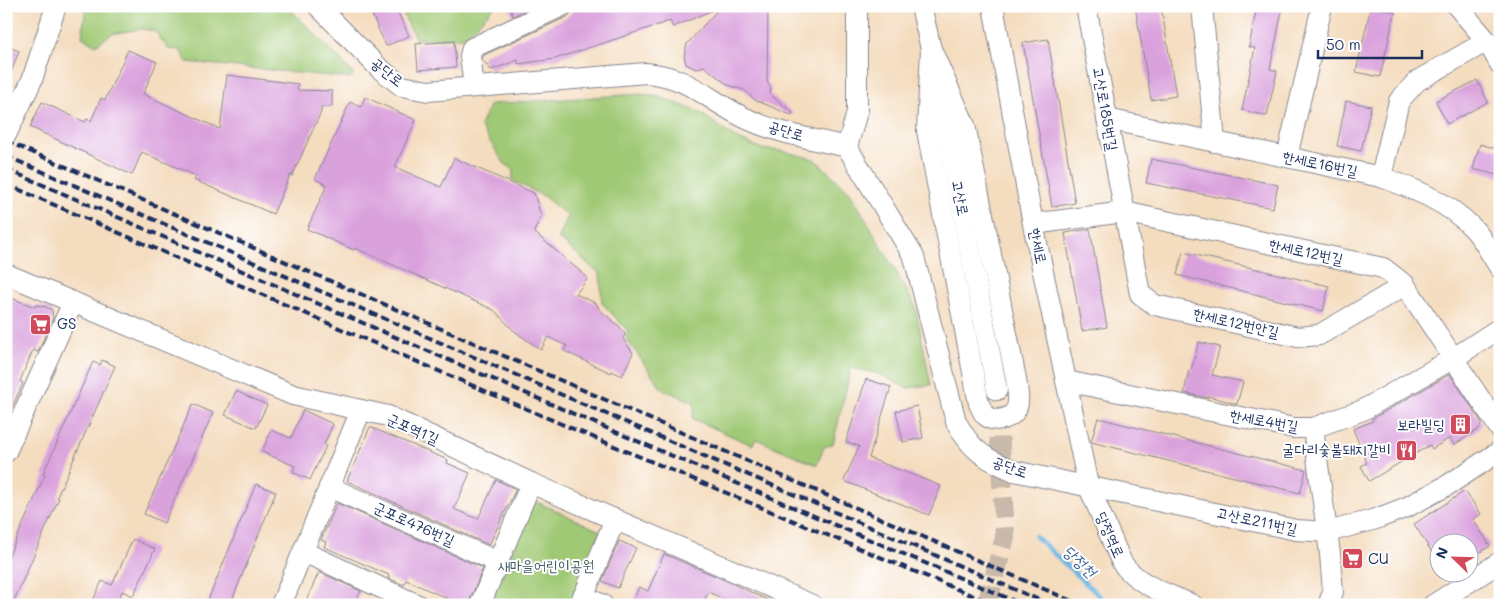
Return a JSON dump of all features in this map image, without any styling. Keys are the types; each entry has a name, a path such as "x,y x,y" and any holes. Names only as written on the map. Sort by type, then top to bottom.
{"street":[{"path":"6,134 32,80 56,6"},
{"name":"공단로","path":"318,6 379,68 402,86 428,91 646,73 663,74 683,81 743,117 789,133 847,147 914,257 956,422 966,438 981,454 998,464 1028,474 1088,485"},
{"path":"474,87 470,56 472,48 562,6"},
{"path":"847,147 857,112 857,6"},
{"name":"고산로","path":"921,6 931,48 997,390"},
{"name":"한세로","path":"993,6 1033,224 1088,485"},
{"name":"고산로185번길","path":"1086,6 1124,212"},
{"path":"1202,6 1216,142"},
{"path":"1287,157 1322,6"},
{"path":"1457,6 1487,41 1500,64"},
{"path":"1381,177 1399,101 1417,81 1487,41"},
{"path":"931,48 965,125 1016,379 1018,398 1015,411 1008,417 1000,420 992,419 985,415 980,404 927,132 931,48"},
{"name":"한세로16번길","path":"1107,119 1381,177 1424,193 1450,208 1473,228 1500,268"},
{"name":"한세로12번길","path":"1033,224 1124,212 1383,268 1405,284 1500,428"},
{"name":"한세로12번안길","path":"1124,212 1140,294 1155,305 1298,337 1312,336 1319,335 1405,284"},
{"name":"군포역1길","path":"6,274 293,395 388,416 531,483 812,605"},
{"path":"6,452 73,302"},
{"name":"한세로4번길","path":"1066,381 1294,428 1313,428 1362,410 1454,358 1500,328"},
{"path":"281,605 361,410"},
{"path":"1313,428 1328,532 1333,592 1328,605"},
{"name":"고산로211번길","path":"1088,485 1296,530 1328,532 1376,519 1407,507 1448,485 1500,450"},
{"path":"480,605 531,483"},
{"name":"당정역로","path":"1088,485 1122,563 1129,572 1139,580 1193,605"},
{"name":"군포로476번길","path":"329,487 498,562"},
{"path":"603,605 582,600 615,519"},
{"path":"304,552 387,599 418,605"},
{"path":"1433,605 1500,562"}],"green space":[{"path":"86,6 287,6 354,74 350,78 187,62 180,50 168,49 155,31 141,29 111,34 96,45 82,37"},
{"path":"399,6 495,6 465,37 416,40"},
{"path":"640,94 660,97 699,112 734,137 762,149 783,151 814,159 850,192 915,305 931,385 906,388 880,374 851,368 833,444 824,447 817,465 756,439 752,445 693,419 694,402 662,389 626,338 628,331 602,303 600,273 558,239 568,216 543,196 512,180 514,170 504,163 480,126 490,104"},
{"name":"새마을어린이공원","path":"535,501 602,532 569,605 488,605"}],"building":[{"path":"368,6 395,6 409,36 386,46"},
{"path":"509,6 533,6 513,16"},
{"path":"574,6 765,6 768,9 767,82 771,88 770,94 793,113 791,115 755,100 744,90 728,85 704,66 696,69 686,64 684,56 687,44 720,7 673,27 670,21 555,59 518,64 518,60 491,70 482,59 484,55 567,17 572,12"},
{"path":"1135,6 1161,6 1176,96 1151,100"},
{"path":"1257,6 1283,6 1270,69 1277,71 1267,116 1242,110 1255,48 1249,47"},
{"path":"1371,6 1395,12 1380,77 1356,72"},
{"path":"1048,39 1075,203 1052,207 1023,43"},
{"path":"454,41 456,67 418,70 416,44"},
{"path":"6,46 19,51 7,83 6,83"},
{"path":"128,50 157,62 143,94 220,129 227,75 298,84 297,90 332,91 332,107 321,107 321,112 273,214 194,180 196,176 142,152 132,175 30,127 42,102 85,122 87,119 91,121 101,98 105,100"},
{"path":"1477,80 1488,102 1447,124 1436,101"},
{"path":"365,97 416,120 395,167 441,187 454,158 534,193 541,216 534,232 588,278 576,294 597,304 599,309 619,326 625,334 623,339 633,353 622,376 612,371 611,373 564,351 567,346 548,337 541,350 513,330 494,310 355,248 354,250 307,229 327,185 315,179 350,102 361,107"},
{"path":"1346,101 1371,106 1361,151 1337,146"},
{"path":"1480,144 1500,150 1500,176 1473,169"},
{"path":"1151,159 1278,185 1273,208 1146,183"},
{"path":"1090,229 1107,327 1082,331 1065,233"},
{"path":"1183,252 1329,286 1323,311 1177,275"},
{"path":"6,296 35,307 36,305 46,307 52,310 53,317 38,352 33,350 20,381 23,383 6,421"},
{"path":"1199,342 1220,347 1212,375 1243,382 1237,404 1208,396 1208,398 1184,393 1189,370 1191,370"},
{"path":"102,360 115,366 12,605 6,605 6,562 93,362 100,365"},
{"path":"1450,374 1482,423 1479,429 1454,445 1450,438 1432,449 1430,445 1369,481 1361,466 1367,463 1353,429 1373,421 1372,419"},
{"path":"866,379 891,387 869,458 941,486 929,515 844,481 859,446 846,442"},
{"path":"236,391 267,405 256,428 225,415"},
{"path":"193,404 213,413 164,523 144,514"},
{"path":"917,406 923,438 903,442 896,411"},
{"path":"303,410 333,424 324,445 326,446 310,480 293,472 295,466 262,452 271,430 291,438"},
{"path":"1098,418 1306,470 1300,493 1091,442"},
{"path":"370,427 448,460 447,463 470,473 454,509 478,519 496,480 516,489 489,545 347,481"},
{"path":"256,484 276,492 230,605 206,605"},
{"path":"1465,491 1481,514 1473,519 1490,546 1478,554 1478,534 1428,534 1428,546 1414,524"},
{"path":"337,503 483,568 468,605 451,605 453,601 406,580 404,585 388,578 389,575 324,547 326,542 321,540"},
{"path":"133,539 155,549 133,596 122,591 116,605 91,605 102,581 112,585"},
{"path":"619,541 636,548 618,588 602,581"},
{"path":"664,554 778,605 737,605 708,592 703,605 631,605 639,587 648,591"},
{"path":"319,572 361,591 354,605 304,605"}],"waterway":[{"name":"당정천","path":"1035,536 1109,605"}],"tunnel":[{"path":"987,605 1005,537 997,390"}],"railway":[{"path":"6,141 1081,605"},
{"path":"6,156 1051,605"},
{"path":"6,169 604,427 1024,605"},
{"path":"6,184 559,423 995,605"}],"place":[{"name":"GS","path":"41,324"},
{"name":"보라빌딩","path":"1461,425"},
{"name":"굴다리숯불돼지갈비","path":"1407,450"},
{"name":"CU","path":"1352,559"}]}
